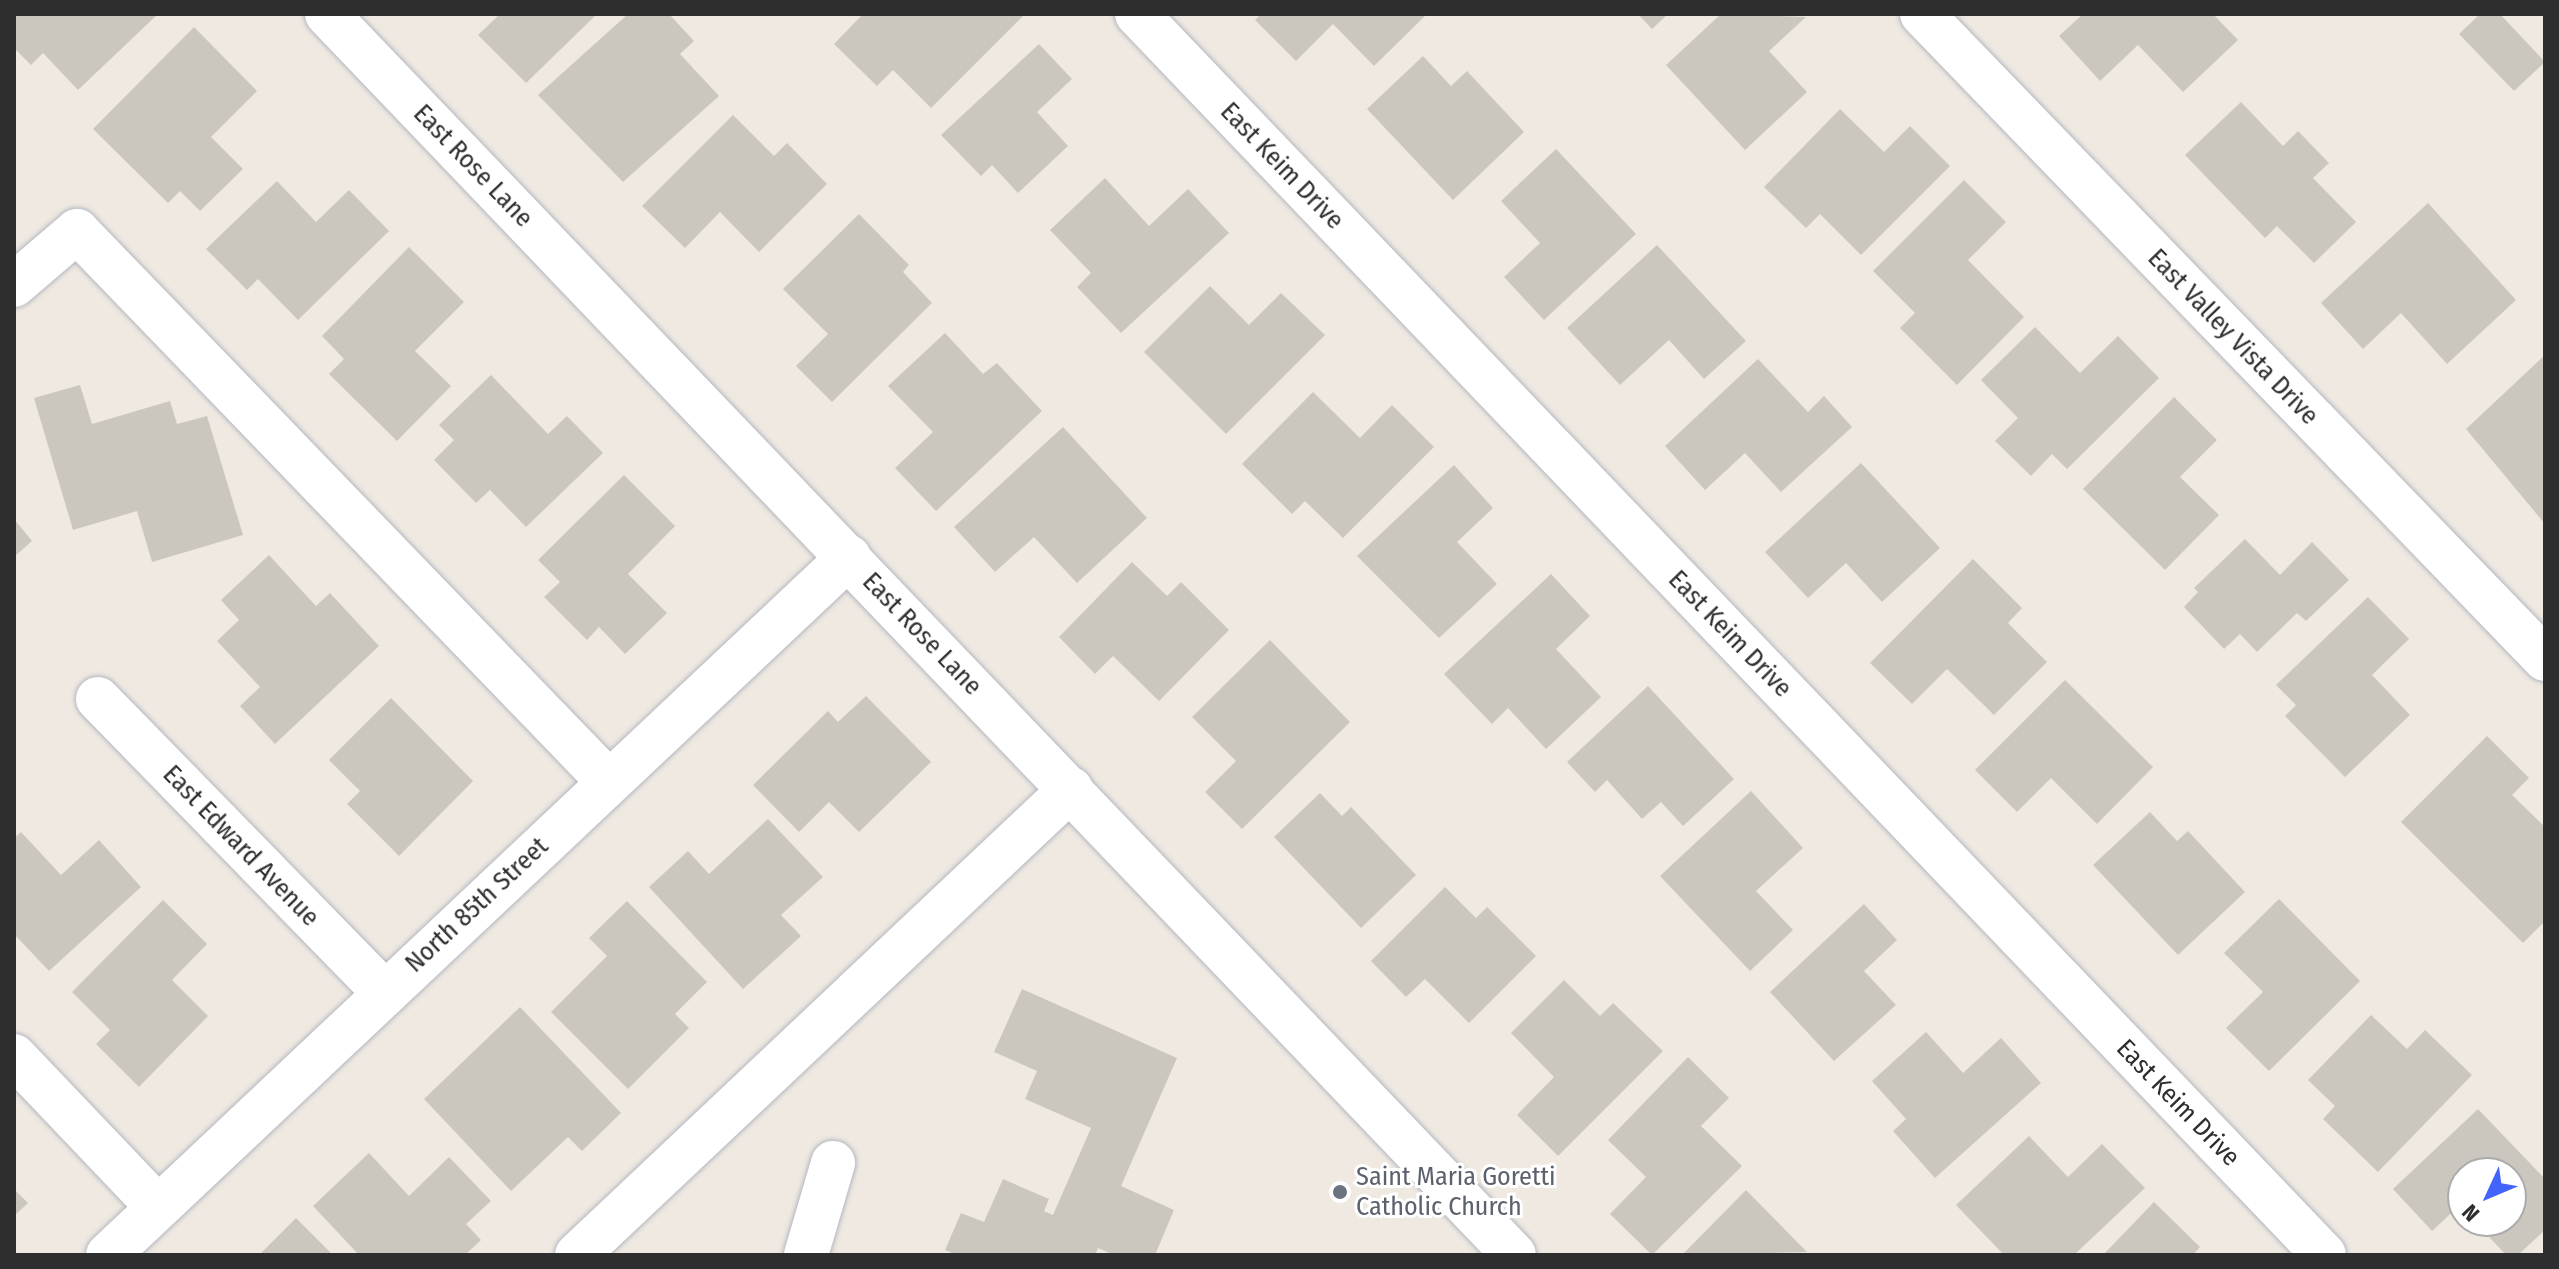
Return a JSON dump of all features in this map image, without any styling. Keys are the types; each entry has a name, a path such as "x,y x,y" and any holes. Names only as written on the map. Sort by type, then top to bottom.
{"street":[{"name":"East Rose Lane","path":"327,14 1514,1255"},
{"name":"East Keim Drive","path":"1137,14 2324,1255"},
{"name":"East Valley Vista Drive","path":"1922,14 2545,659"},
{"path":"14,285 77,231 609,782"},
{"name":"North 85th Street","path":"108,1255 849,557"},
{"name":"East Edward Avenue","path":"98,699 384,992"},
{"path":"577,1255 1071,789"},
{"path":"14,1056 157,1206"},
{"path":"806,1255 833,1163"}],"building":[{"path":"14,14 158,14 78,90 43,53 31,65 14,48"},
{"path":"500,14 597,14 526,83 478,35"},
{"path":"628,14 669,14 694,41 680,54 719,96 623,182 538,95"},
{"path":"863,14 1023,16 931,108 893,70 877,86 834,44"},
{"path":"1261,14 1427,14 1374,66 1333,24 1296,61 1255,20"},
{"path":"1638,14 1668,14 1652,29"},
{"path":"1721,14 1806,17 1769,51 1807,92 1745,150 1666,65"},
{"path":"2083,14 2213,14 2238,40 2183,92 2138,45 2100,81 2059,36"},
{"path":"2480,14 2500,14 2545,62 2514,91 2459,34"},
{"path":"194,27 257,91 211,137 243,169 200,211 180,191 168,203 93,129"},
{"path":"1039,44 1072,79 1037,112 1068,146 1018,193 992,165 981,176 941,135"},
{"path":"1423,56 1451,86 1467,71 1524,132 1453,200 1367,109"},
{"path":"2241,102 2283,146 2298,131 2329,163 2313,178 2356,222 2314,263 2277,226 2265,238 2185,155"},
{"path":"1840,109 1884,152 1910,126 1950,166 1861,255 1820,214 1806,228 1764,187"},
{"path":"733,115 774,156 787,143 827,184 759,252 720,212 685,248 642,206"},
{"path":"1556,149 1636,234 1544,320 1504,277 1540,243 1501,201"},
{"path":"1105,178 1149,226 1188,189 1229,233 1121,333 1077,287 1091,273 1050,230"},
{"path":"1964,180 2006,222 1968,260 2024,317 1957,385 1900,328 1915,313 1873,271"},
{"path":"277,181 316,222 349,190 389,231 298,320 258,279 247,290 206,249"},
{"path":"2428,203 2516,300 2447,364 2401,313 2363,349 2321,303"},
{"path":"859,214 909,265 903,272 932,303 832,402 796,366 828,334 783,289"},
{"path":"1657,245 1746,341 1704,379 1669,340 1620,385 1567,328"},
{"path":"409,247 464,302 415,351 451,386 397,441 329,374 344,359 322,336"},
{"path":"1210,286 1249,325 1281,293 1325,335 1226,434 1144,352"},
{"path":"2035,327 2080,373 2118,336 2159,378 2067,469 2052,454 2031,476 1995,441 2018,418 1981,380"},
{"path":"945,333 983,374 997,363 1042,411 936,511 895,468 933,432 888,386"},
{"path":"2545,355 2545,524 2466,429"},
{"path":"1758,359 1808,412 1824,396 1852,427 1781,492 1745,453 1705,490 1665,446"},
{"path":"491,375 548,434 567,416 603,453 526,527 490,490 476,503 434,460 454,440 439,425"},
{"path":"80,385 92,424 170,401 177,424 207,416 243,535 152,562 137,511 73,530 34,398"},
{"path":"1313,392 1360,438 1392,405 1434,447 1343,538 1305,501 1292,514 1242,464"},
{"path":"2174,397 2217,440 2180,477 2219,515 2165,570 2083,489"},
{"path":"1063,427 1147,518 1077,583 1034,537 995,572 954,527"},
{"path":"1861,463 1940,548 1882,602 1846,563 1808,598 1765,552"},
{"path":"1454,465 1493,508 1457,542 1497,584 1439,638 1357,556"},
{"path":"624,475 675,526 628,574 667,613 625,654 599,627 587,640 544,597 560,582 538,560"},
{"path":"14,519 32,541 14,557"},
{"path":"2245,539 2280,575 2312,542 2349,580 2306,621 2297,613 2257,652 2240,634 2224,649 2184,607 2198,592 2194,588"},
{"path":"269,555 316,606 330,593 379,646 275,744 240,706 260,687 217,641 239,620 221,600"},
{"path":"1973,559 2022,608 2008,623 2047,662 1994,715 1947,669 1912,704 1870,663"},
{"path":"1132,562 1167,596 1181,582 1229,630 1159,701 1113,656 1095,674 1059,637"},
{"path":"1551,574 1590,616 1556,649 1601,697 1546,749 1508,708 1492,724 1444,674"},
{"path":"2368,597 2409,639 2372,675 2410,715 2345,777 2285,716 2296,705 2276,685"},
{"path":"1270,640 1350,722 1242,829 1205,792 1236,761 1192,717"},
{"path":"2065,680 2153,767 2097,824 2051,778 2017,812 1975,770"},
{"path":"1648,686 1734,779 1683,826 1661,802 1642,819 1607,780 1595,792 1567,762"},
{"path":"866,696 931,762 859,832 829,802 799,832 753,785 828,711 838,722"},
{"path":"391,698 473,781 399,856 347,804 360,791 329,760"},
{"path":"2487,736 2529,778 2512,795 2545,827 2545,921 2523,943 2401,822"},
{"path":"1751,791 1803,848 1756,891 1793,930 1750,971 1660,876"},
{"path":"1320,793 1342,816 1351,807 1416,875 1361,928 1274,837"},
{"path":"2150,812 2177,841 2188,831 2245,892 2178,955 2093,865"},
{"path":"768,819 823,877 781,915 801,936 743,989 649,887 688,851 709,874"},
{"path":"21,832 61,875 99,840 141,887 49,971 14,934 14,838"},
{"path":"1445,887 1476,918 1487,907 1536,956 1469,1023 1425,979 1406,997 1371,961"},
{"path":"2279,899 2360,981 2269,1071 2226,1028 2263,992 2224,953"},
{"path":"163,900 207,944 172,980 208,1016 139,1087 96,1044 110,1030 72,992"},
{"path":"627,901 707,982 675,1014 689,1028 628,1089 551,1012 607,956 589,938"},
{"path":"1864,904 1897,940 1864,971 1896,1005 1834,1061 1770,992"},
{"path":"1564,980 1600,1016 1613,1003 1663,1051 1558,1156 1517,1115 1554,1077 1511,1033"},
{"path":"1022,989 1177,1058 1121,1186 1174,1210 1155,1255 1114,1255 1098,1248 1095,1255 957,1255 945,1250 961,1213 984,1222 1003,1179 1049,1199 1044,1211 1053,1215 1091,1128 1025,1099 1037,1071 994,1052"},
{"path":"520,1007 621,1113 582,1151 568,1137 511,1191 424,1099"},
{"path":"2371,1015 2407,1049 2425,1030 2472,1075 2378,1172 2323,1119 2335,1106 2308,1080"},
{"path":"1926,1032 1963,1073 2001,1038 2041,1083 1935,1178 1893,1131 1906,1119 1872,1081"},
{"path":"1688,1057 1729,1098 1701,1126 1742,1166 1652,1255 1610,1214 1646,1177 1608,1140"},
{"path":"2478,1109 2524,1157 2447,1157 2447,1217 2432,1231 2393,1189"},
{"path":"2029,1136 2068,1177 2102,1144 2145,1188 2074,1255 2004,1255 1956,1205"},
{"path":"369,1153 409,1196 449,1157 491,1201 466,1224 481,1240 465,1255 359,1255 313,1206"},
{"path":"2527,1160 2545,1179 2545,1230 2518,1255 2506,1255 2489,1237 2527,1237"},
{"path":"14,1189 28,1203 14,1216"},
{"path":"1746,1190 1807,1252 1686,1255 1684,1253"},
{"path":"2154,1202 2200,1247 2193,1255 2103,1255"},
{"path":"296,1218 333,1255 259,1255"}],"place":[{"name":"Saint Maria Goretti Catholic Church","path":"1340,1192"}]}
